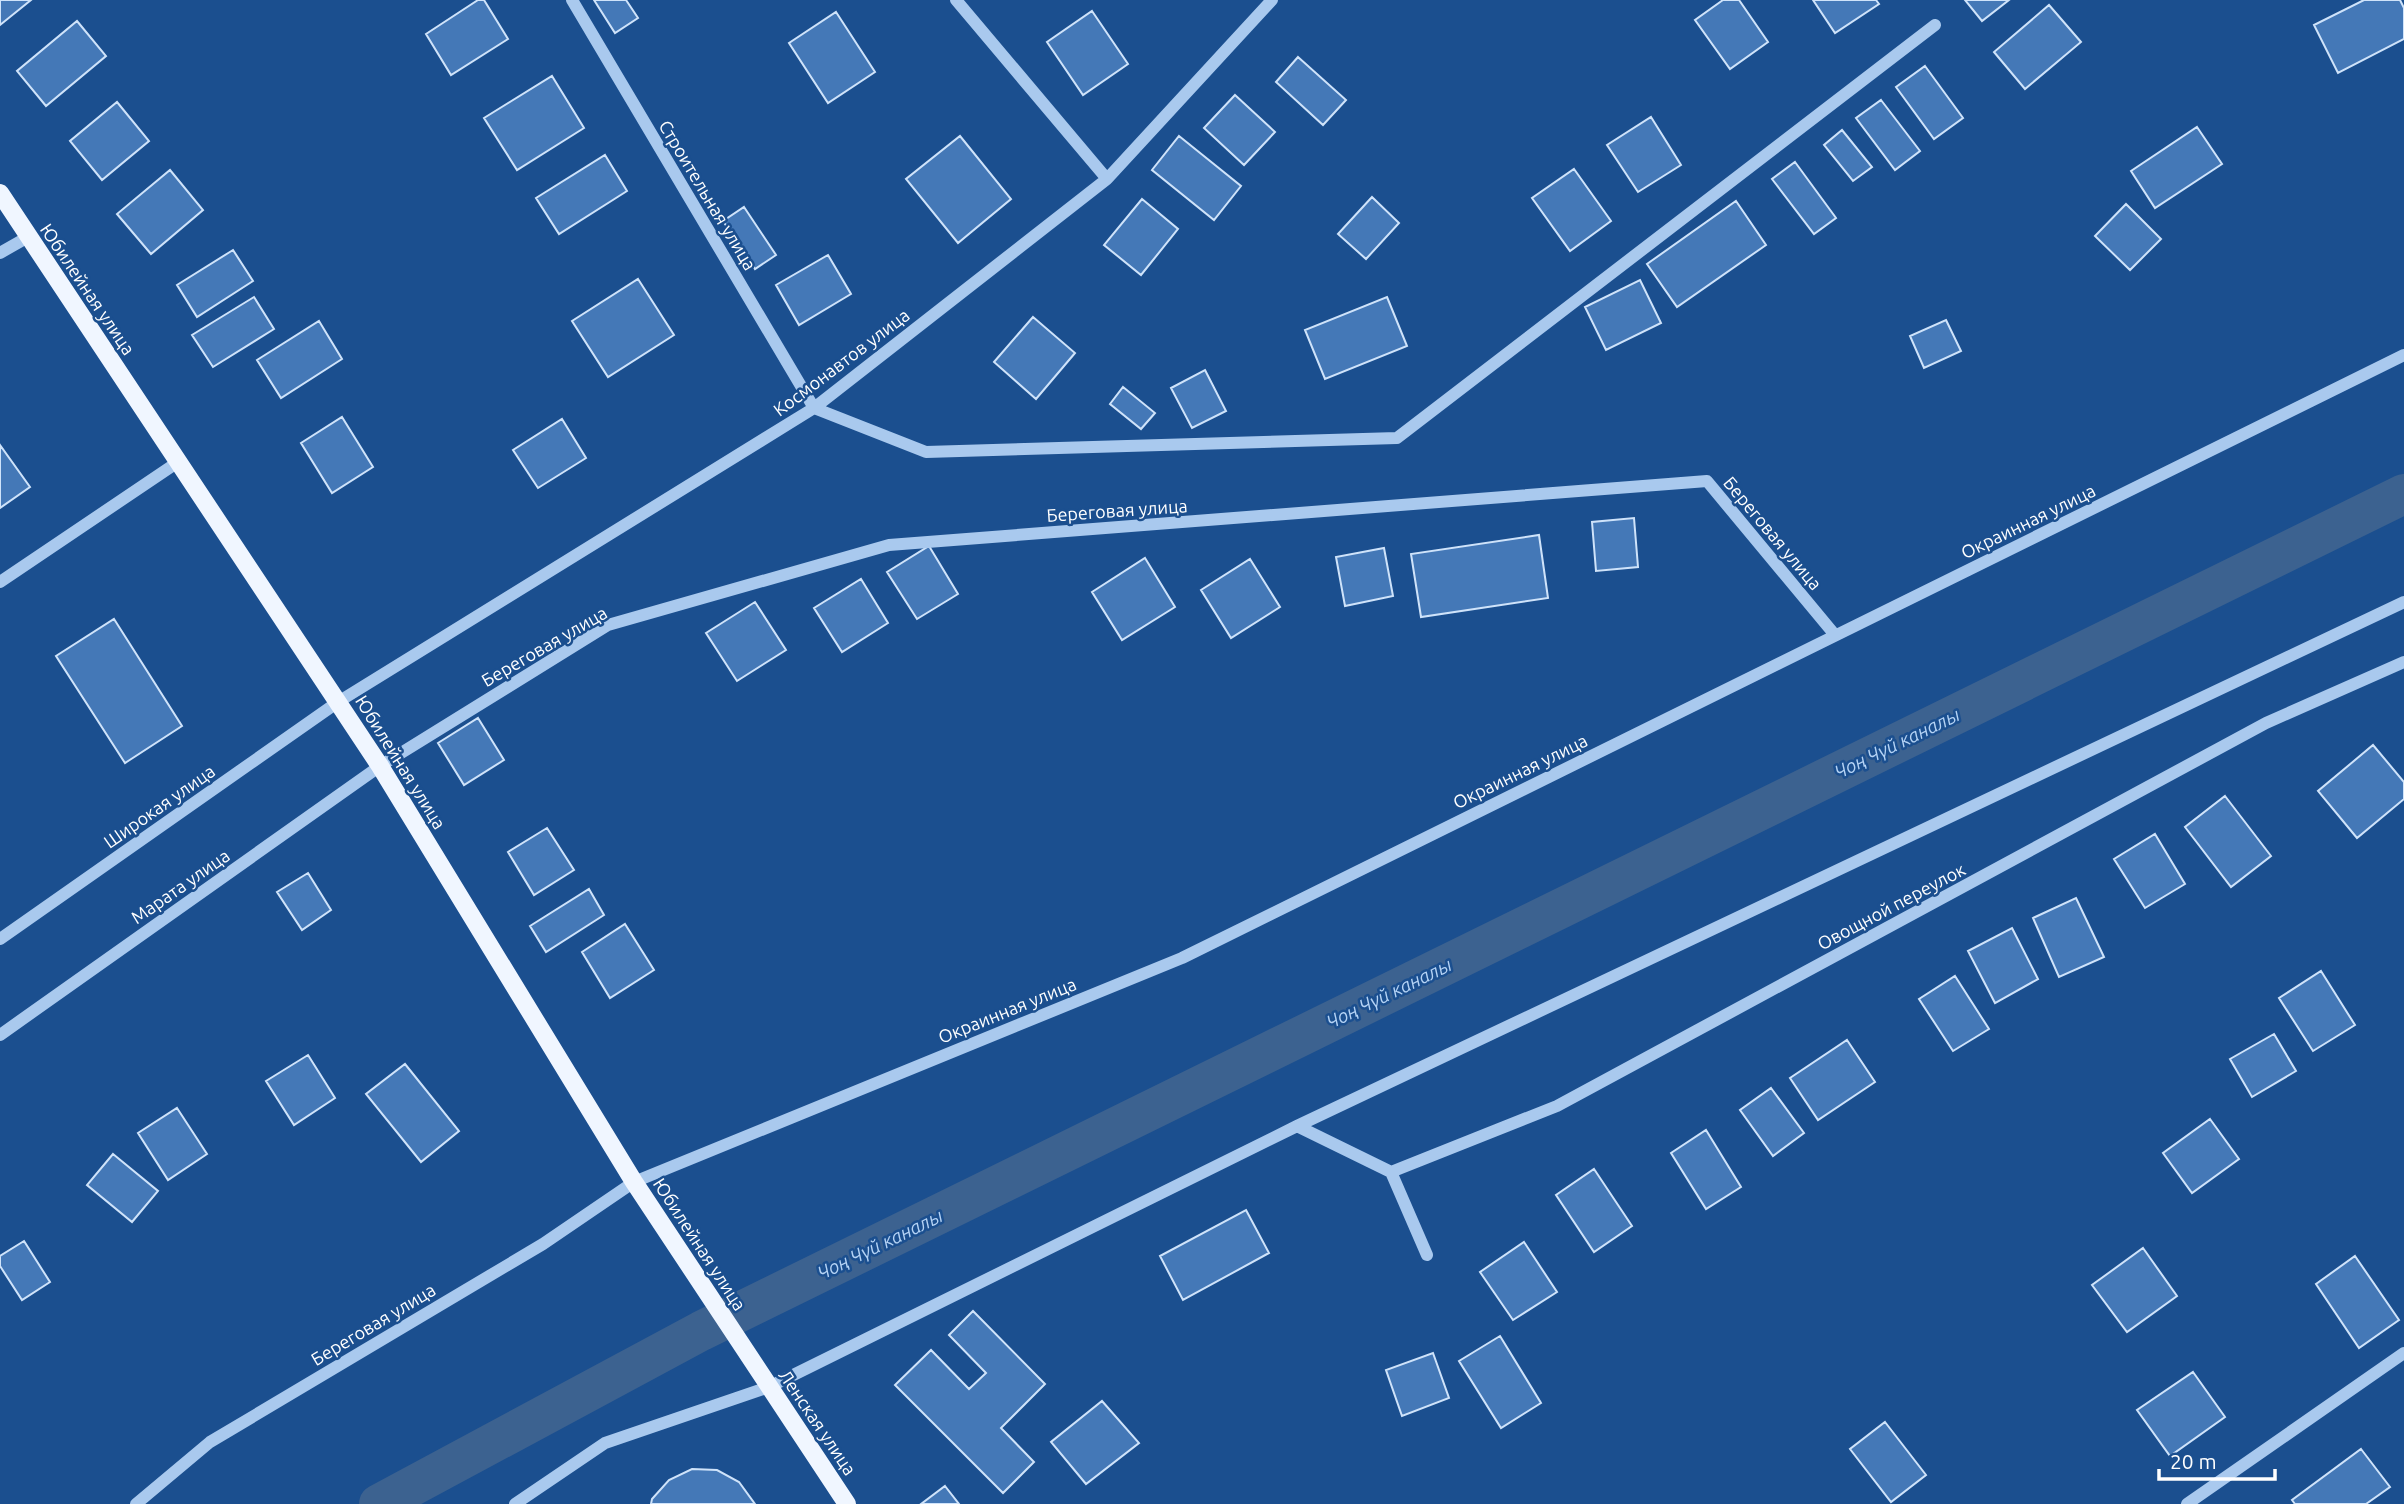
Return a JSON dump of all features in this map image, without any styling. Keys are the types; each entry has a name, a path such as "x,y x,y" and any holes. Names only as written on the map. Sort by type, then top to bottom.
{"main road":[{"name":"Юбилейная улица","path":"0,193 380,766 635,1182 753,1363"},
{"name":"Ленская улица","path":"753,1363 847,1504"}],"street":[{"name":"Строительная улица","path":"572,0 814,408"},
{"path":"956,0 1107,179"},
{"name":"Космонавтов улица","path":"338,702 814,408 1107,179 1272,0"},
{"path":"814,408 926,452 1397,438 1935,25"},
{"path":"0,253 28,237"},
{"name":"Окраинная улица","path":"635,1182 1181,958 2404,355"},
{"path":"0,582 178,461"},
{"name":"Береговая улица","path":"380,766 608,625 889,545 1707,481 1835,635"},
{"path":"515,1504 605,1443 769,1387 1297,1126 2404,602"},
{"name":"Овощной переулок","path":"1391,1172 1557,1106 2266,723 2404,662"},
{"name":"Широкая улица","path":"0,939 338,702"},
{"name":"Марата улица","path":"0,1035 380,766"},
{"path":"1297,1126 1391,1172 1427,1255"},
{"name":"Береговая улица","path":"136,1504 210,1442 543,1244 635,1182"},
{"path":"2187,1504 2404,1353"}],"building":[{"path":"0,0 31,0 0,25"},
{"path":"478,0 484,0 508,39 451,75 426,34"},
{"path":"594,0 626,0 638,18 615,33"},
{"path":"1723,0 1739,0 1768,42 1730,69 1695,20"},
{"path":"1813,0 1876,0 1879,4 1835,33"},
{"path":"1965,0 2009,0 1982,21"},
{"path":"2364,0 2400,0 2404,8 2404,39 2338,73 2314,25"},
{"path":"2049,5 2081,42 2025,89 1994,52"},
{"path":"1092,11 1128,64 1083,95 1047,42"},
{"path":"836,12 875,72 828,103 789,43"},
{"path":"77,21 106,56 46,106 17,71"},
{"path":"1298,57 1346,100 1323,125 1276,82"},
{"path":"1925,66 1963,118 1934,139 1896,87"},
{"path":"552,76 584,128 517,170 484,118"},
{"path":"1235,95 1275,132 1244,165 1204,128"},
{"path":"1881,100 1920,151 1895,170 1856,118"},
{"path":"117,102 149,141 102,180 70,141"},
{"path":"1651,117 1681,165 1638,192 1607,145"},
{"path":"2197,127 2222,164 2155,208 2131,171"},
{"path":"1842,130 1872,167 1853,181 1824,145"},
{"path":"960,136 1011,199 958,243 906,179"},
{"path":"1179,136 1241,186 1214,220 1152,170"},
{"path":"605,155 627,191 559,234 536,198"},
{"path":"1795,162 1836,218 1814,234 1772,179"},
{"path":"1574,169 1611,221 1570,251 1532,198"},
{"path":"170,170 203,210 151,254 117,214"},
{"path":"1372,197 1399,223 1366,259 1338,234"},
{"path":"1142,199 1178,229 1141,275 1104,245"},
{"path":"1736,201 1766,245 1677,307 1647,264"},
{"path":"2126,204 2161,239 2130,270 2095,236"},
{"path":"744,207 776,255 755,269 723,221"},
{"path":"233,250 253,281 197,317 177,285"},
{"path":"828,255 851,294 799,325 776,285"},
{"path":"638,279 674,335 608,377 572,321"},
{"path":"1640,280 1661,323 1606,350 1585,307"},
{"path":"254,297 274,329 213,367 192,335"},
{"path":"1387,297 1407,346 1325,379 1305,330"},
{"path":"1033,317 1075,353 1036,399 994,362"},
{"path":"1946,320 1961,351 1924,368 1910,336"},
{"path":"319,321 342,359 281,398 257,360"},
{"path":"1205,370 1226,411 1192,428 1171,388"},
{"path":"1123,387 1155,413 1141,429 1110,404"},
{"path":"342,417 373,467 332,493 301,443"},
{"path":"562,419 586,458 538,488 513,450"},
{"path":"0,445 30,487 0,508"},
{"path":"1634,518 1638,567 1596,571 1592,522"},
{"path":"1539,535 1548,598 1421,617 1411,554"},
{"path":"929,546 958,594 917,619 887,572"},
{"path":"1384,548 1393,596 1345,606 1336,557"},
{"path":"1145,558 1175,607 1122,640 1092,592"},
{"path":"1250,559 1280,607 1231,638 1201,590"},
{"path":"861,579 888,623 842,652 814,608"},
{"path":"755,602 786,650 737,681 706,633"},
{"path":"114,619 182,726 125,763 56,656"},
{"path":"478,718 504,760 464,785 438,743"},
{"path":"2373,745 2404,782 2404,799 2357,838 2318,791"},
{"path":"2225,796 2271,856 2231,887 2185,827"},
{"path":"547,828 574,870 534,895 508,852"},
{"path":"2155,834 2185,884 2145,908 2114,859"},
{"path":"308,873 331,910 302,930 277,892"},
{"path":"589,889 604,915 546,952 530,926"},
{"path":"2076,898 2104,957 2059,977 2033,918"},
{"path":"625,924 654,970 610,998 582,952"},
{"path":"2012,928 2038,979 1995,1003 1968,951"},
{"path":"2321,971 2355,1025 2313,1051 2279,998"},
{"path":"1955,976 1989,1029 1953,1051 1919,999"},
{"path":"2274,1034 2296,1071 2252,1097 2230,1059"},
{"path":"1847,1040 1875,1082 1818,1120 1790,1078"},
{"path":"308,1055 335,1098 294,1125 266,1081"},
{"path":"405,1064 459,1131 421,1162 366,1094"},
{"path":"1771,1088 1804,1133 1773,1156 1740,1110"},
{"path":"177,1108 207,1154 168,1180 138,1133"},
{"path":"2210,1119 2239,1159 2192,1193 2163,1153"},
{"path":"1706,1130 1741,1187 1706,1209 1671,1153"},
{"path":"113,1154 158,1191 132,1222 87,1185"},
{"path":"1594,1169 1632,1226 1594,1252 1556,1195"},
{"path":"1246,1210 1269,1253 1183,1300 1160,1256"},
{"path":"24,1241 50,1282 22,1300 0,1266 0,1256"},
{"path":"1524,1242 1557,1292 1513,1320 1480,1272"},
{"path":"2143,1248 2177,1296 2127,1332 2092,1285"},
{"path":"2355,1256 2399,1320 2359,1348 2316,1284"},
{"path":"973,1311 1045,1384 1001,1428 1034,1462 1003,1493 895,1385 931,1350 969,1389 986,1373 949,1335"},
{"path":"1500,1336 1541,1403 1501,1428 1459,1361"},
{"path":"1433,1353 1449,1398 1402,1416 1386,1370"},
{"path":"2193,1372 2225,1417 2170,1456 2137,1410"},
{"path":"1102,1401 1139,1443 1086,1484 1051,1442"},
{"path":"1885,1422 1926,1475 1891,1502 1850,1449"},
{"path":"2361,1449 2390,1487 2366,1504 2295,1504 2292,1500"},
{"path":"692,1469 717,1470 739,1482 755,1504 651,1504 652,1499 669,1480"},
{"path":"945,1486 959,1504 921,1504"}],"waterway":[{"name":"Чоң Чүй каналы","path":"379,1504 701,1331 2404,494"}]}
